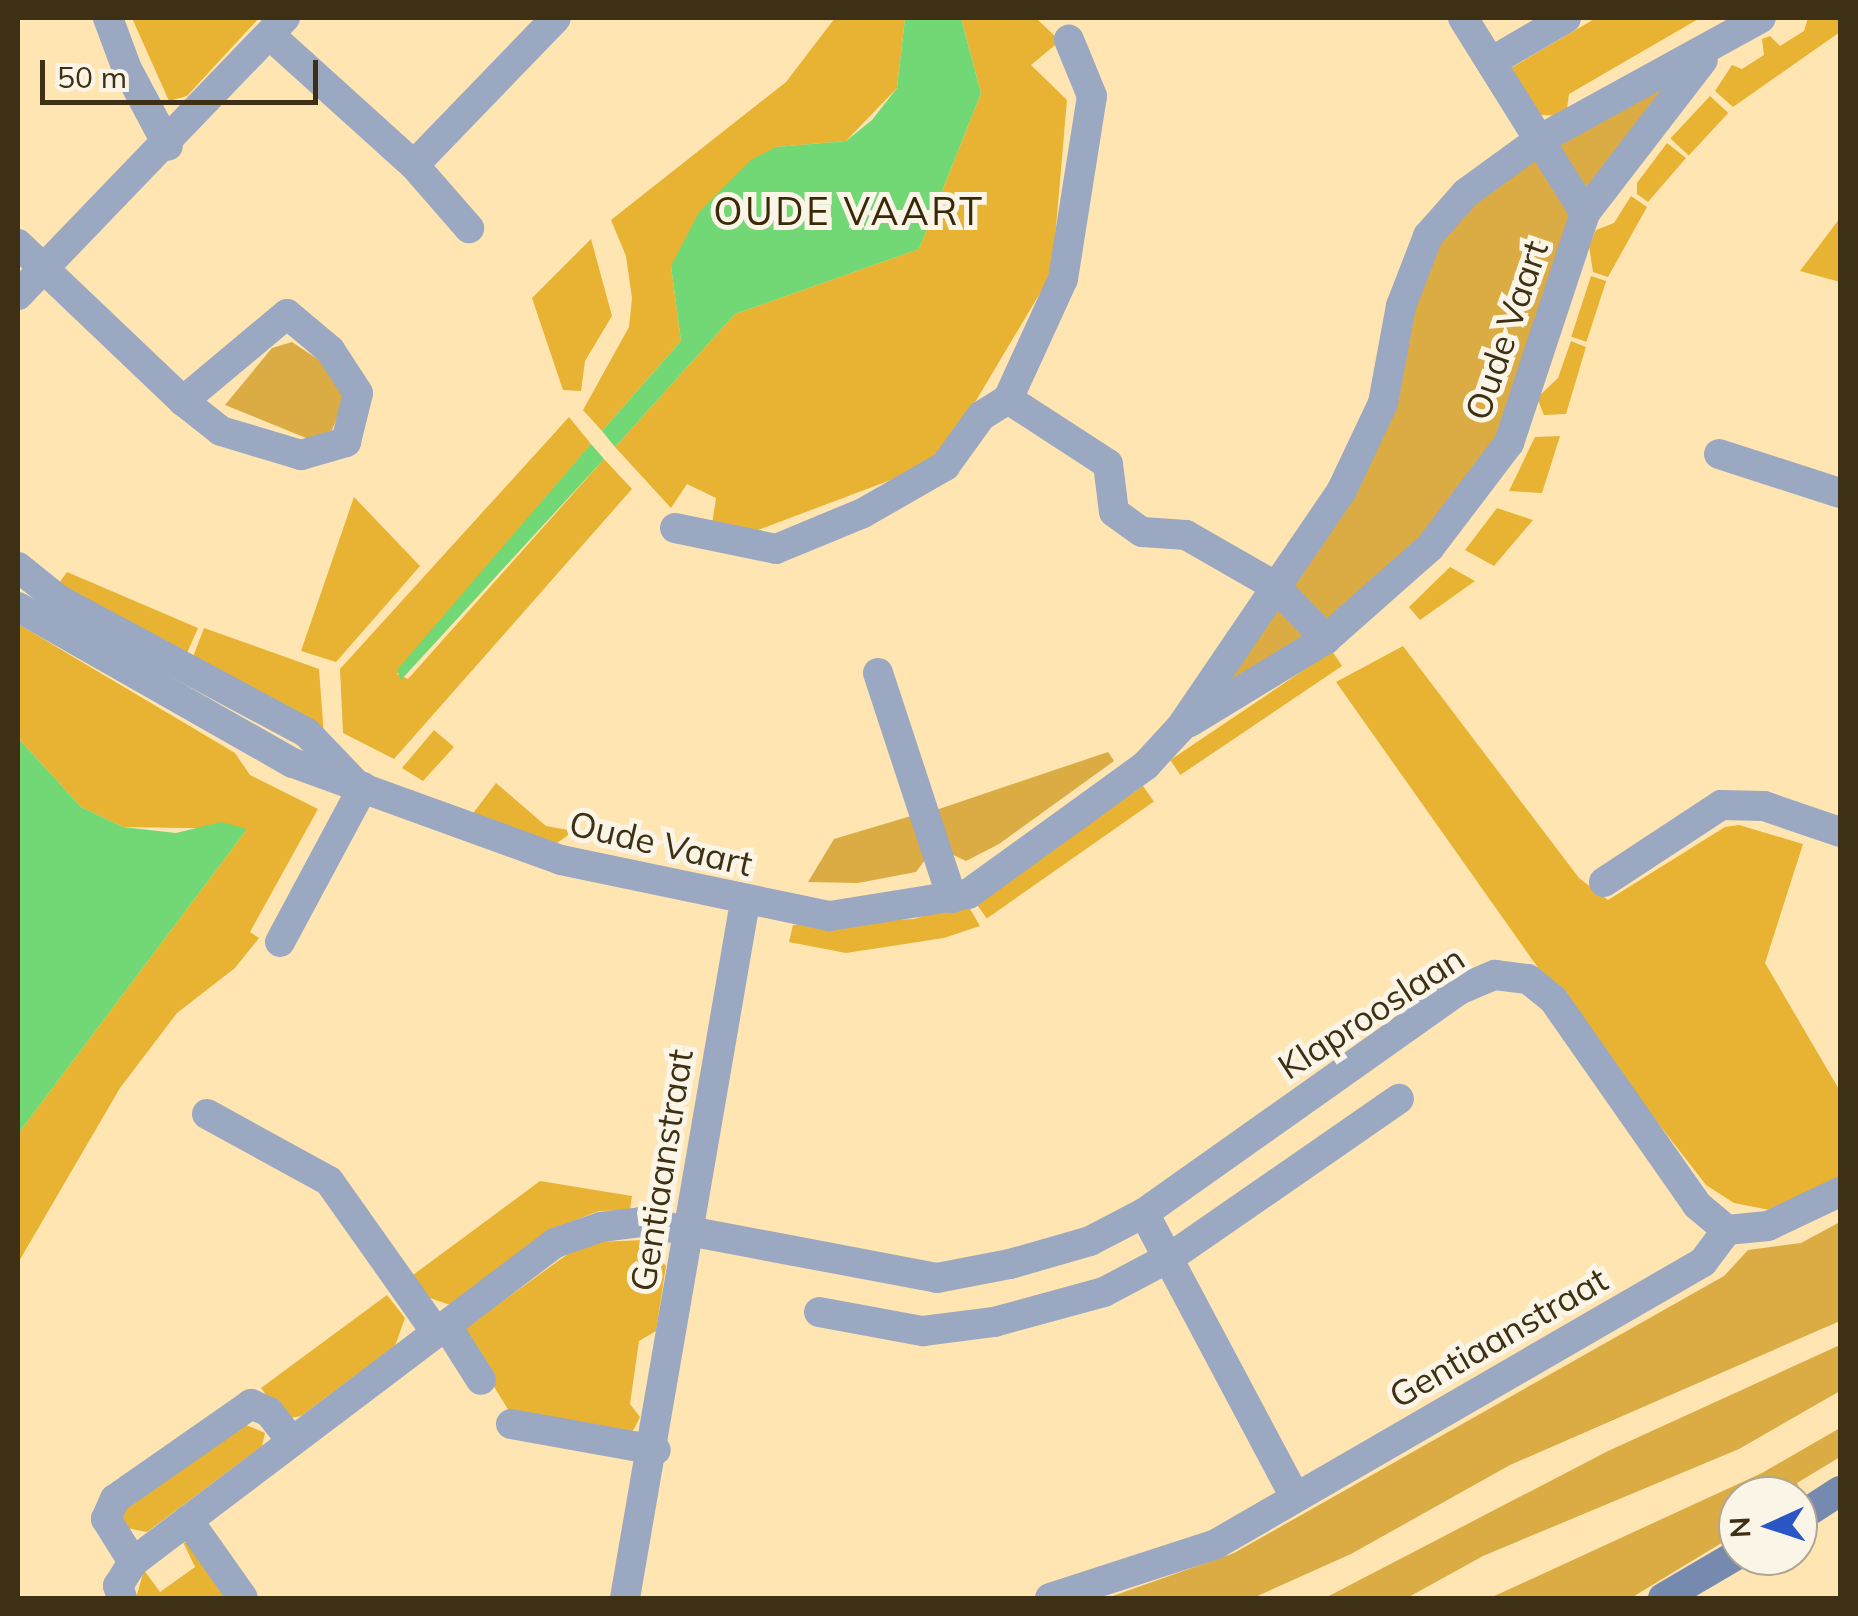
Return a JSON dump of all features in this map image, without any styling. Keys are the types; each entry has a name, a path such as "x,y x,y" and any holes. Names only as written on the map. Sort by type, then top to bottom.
{"main road":[{"path":"1818,1505 1840,1491"},
{"path":"1663,1598 1718,1566"}],"street":[{"path":"108,18 126,69 168,146"},
{"path":"414,165 556,18"},
{"path":"1463,18 1539,140"},
{"path":"1490,62 1566,18"},
{"name":"Oude Vaart","path":"18,606 293,763 561,860 744,902 830,916 968,894 1146,766 1181,727 1340,492 1383,403 1401,306 1428,236 1466,192 1539,140 1711,49 1760,18"},
{"path":"18,295 168,146 278,27 414,165 470,228"},
{"path":"675,528 776,549 863,514 946,466 981,416 1008,399 1062,279 1092,96 1069,40"},
{"name":"Oude Vaart","path":"1181,727 1326,639 1430,548 1509,442 1585,214 1711,49"},
{"name":"Oude Vaart","path":"1539,140 1585,214"},
{"path":"18,244 183,401 221,431 302,455 346,442 358,393 330,350 287,314 183,401"},
{"path":"1008,399 1108,464 1114,512 1142,532 1186,535 1275,586 1326,639"},
{"path":"1719,454 1840,493"},
{"name":"Oude Vaart","path":"18,567 60,600 307,732 360,786"},
{"path":"878,672 952,898"},
{"path":"280,942 360,786"},
{"path":"1604,882 1720,805 1764,806 1840,832"},
{"name":"Gentiaanstraat","path":"625,1598 656,1450 684,1230 744,902"},
{"name":"Klaprooslaan","path":"133,1562 555,1243 601,1226 640,1222 938,1278 1090,1241 1144,1213 1459,990 1495,975 1528,979 1552,999 1696,1205 1728,1230"},
{"path":"819,1312 923,1331 994,1322 1104,1292 1172,1256 1400,1099"},
{"path":"206,1114 329,1180 480,1380"},
{"path":"1728,1230 1768,1226 1840,1192"},
{"path":"1144,1213 1172,1256 1295,1497"},
{"name":"Gentiaanstraat","path":"1050,1598 1216,1544 1703,1262 1728,1230"},
{"path":"122,1598 118,1586 133,1562 106,1519 115,1499 251,1404 269,1412 292,1440"},
{"path":"511,1424 656,1450"},
{"path":"188,1520 243,1598"}],"shaded area":[{"path":"132,18 259,18 187,96 169,101"},
{"path":"835,18 905,18 897,88 846,141 776,147 671,266 681,341 602,431 583,410 629,327 632,298 626,256 611,220 786,82"},
{"path":"905,18 961,18 981,93 919,249 735,314 615,447 602,431 681,341 671,266 699,212 751,160 776,147 846,141 872,120 897,88"},
{"path":"961,18 1036,18 1060,41 1031,65 1067,100 1052,273 977,399 928,466 758,530 712,524 716,498 687,484 671,508 615,447 735,314 919,249 981,93"},
{"path":"1596,18 1700,18 1569,94 1566,116 1540,115 1511,68"},
{"path":"1808,18 1840,18 1840,32 1733,107 1715,91 1732,65 1742,69 1764,55 1762,39 1770,36 1780,46 1804,31"},
{"path":"1711,49 1585,213 1509,443 1430,547 1181,727 1341,492 1401,306 1466,193"},
{"path":"1710,96 1728,113 1689,155 1670,138"},
{"path":"1667,143 1686,158 1648,202 1637,194 1637,183"},
{"path":"1631,196 1647,207 1608,277 1593,272 1589,246 1596,230 1614,223"},
{"path":"1840,218 1840,282 1800,271"},
{"path":"591,239 612,316 585,361 581,391 563,390 532,298"},
{"path":"1591,276 1606,281 1586,342 1571,337"},
{"path":"1571,341 1586,347 1566,414 1544,415 1537,398 1558,378"},
{"path":"292,342 319,360 345,399 332,430 311,440 225,405 272,348"},
{"path":"569,417 591,444 397,674 408,679 604,459 632,489 394,759 343,733 340,669"},
{"path":"1560,436 1542,493 1509,491 1535,437"},
{"path":"591,444 604,459 401,680 397,670"},
{"path":"354,497 420,566 336,662 301,651"},
{"path":"1497,508 1533,520 1494,566 1465,550"},
{"path":"1450,567 1475,581 1420,620 1409,607"},
{"path":"67,572 198,628 183,662 54,590"},
{"path":"18,624 235,753 250,775 318,809 250,932 259,938 235,968 177,1013 120,1088 18,1263 18,1134 247,829 123,827 81,807 18,738"},
{"path":"204,628 319,669 324,736 190,665"},
{"path":"1403,646 1579,878 1608,900 1725,827 1739,825 1803,844 1765,963 1840,1091 1840,1179 1770,1210 1734,1203 1706,1185 1541,972 1336,682"},
{"path":"1332,651 1342,666 1180,775 1170,760"},
{"path":"434,730 454,747 423,781 402,768"},
{"path":"18,738 81,807 123,827 176,833 221,822 247,829 18,1134"},
{"path":"1108,752 1114,761 999,844 966,861 949,853 936,810"},
{"path":"496,783 546,826 574,831 557,843 471,816"},
{"path":"1143,786 1154,802 987,919 976,903"},
{"path":"911,816 925,860 916,872 858,883 808,882 834,839"},
{"path":"966,902 980,926 944,938 846,953 789,942 793,925 914,919"},
{"path":"540,1181 632,1196 630,1210 599,1211 555,1228 453,1306 427,1297 413,1275"},
{"path":"1840,1222 1840,1321 1510,1465 1351,1554 1253,1598 1107,1598 1234,1553 1724,1276 1748,1250 1801,1243"},
{"path":"644,1240 666,1266 656,1331 639,1341 630,1404 640,1417 634,1429 628,1435 514,1419 460,1332 572,1251 595,1242"},
{"path":"387,1295 405,1318 395,1346 301,1416 290,1418 272,1403 261,1388"},
{"path":"1840,1345 1840,1391 1739,1449 1483,1556 1407,1598 1325,1598 1608,1451"},
{"path":"244,1424 265,1433 262,1446 147,1532 121,1527 122,1512"},
{"path":"1840,1428 1840,1457 1809,1476 1755,1476"},
{"path":"1718,1493 1718,1545 1631,1598 1490,1598"},
{"path":"183,1542 192,1545 232,1598 136,1598 144,1570 160,1592 195,1567"}],"district":[{"name":"OUDE VAART","path":"849,212"}]}
